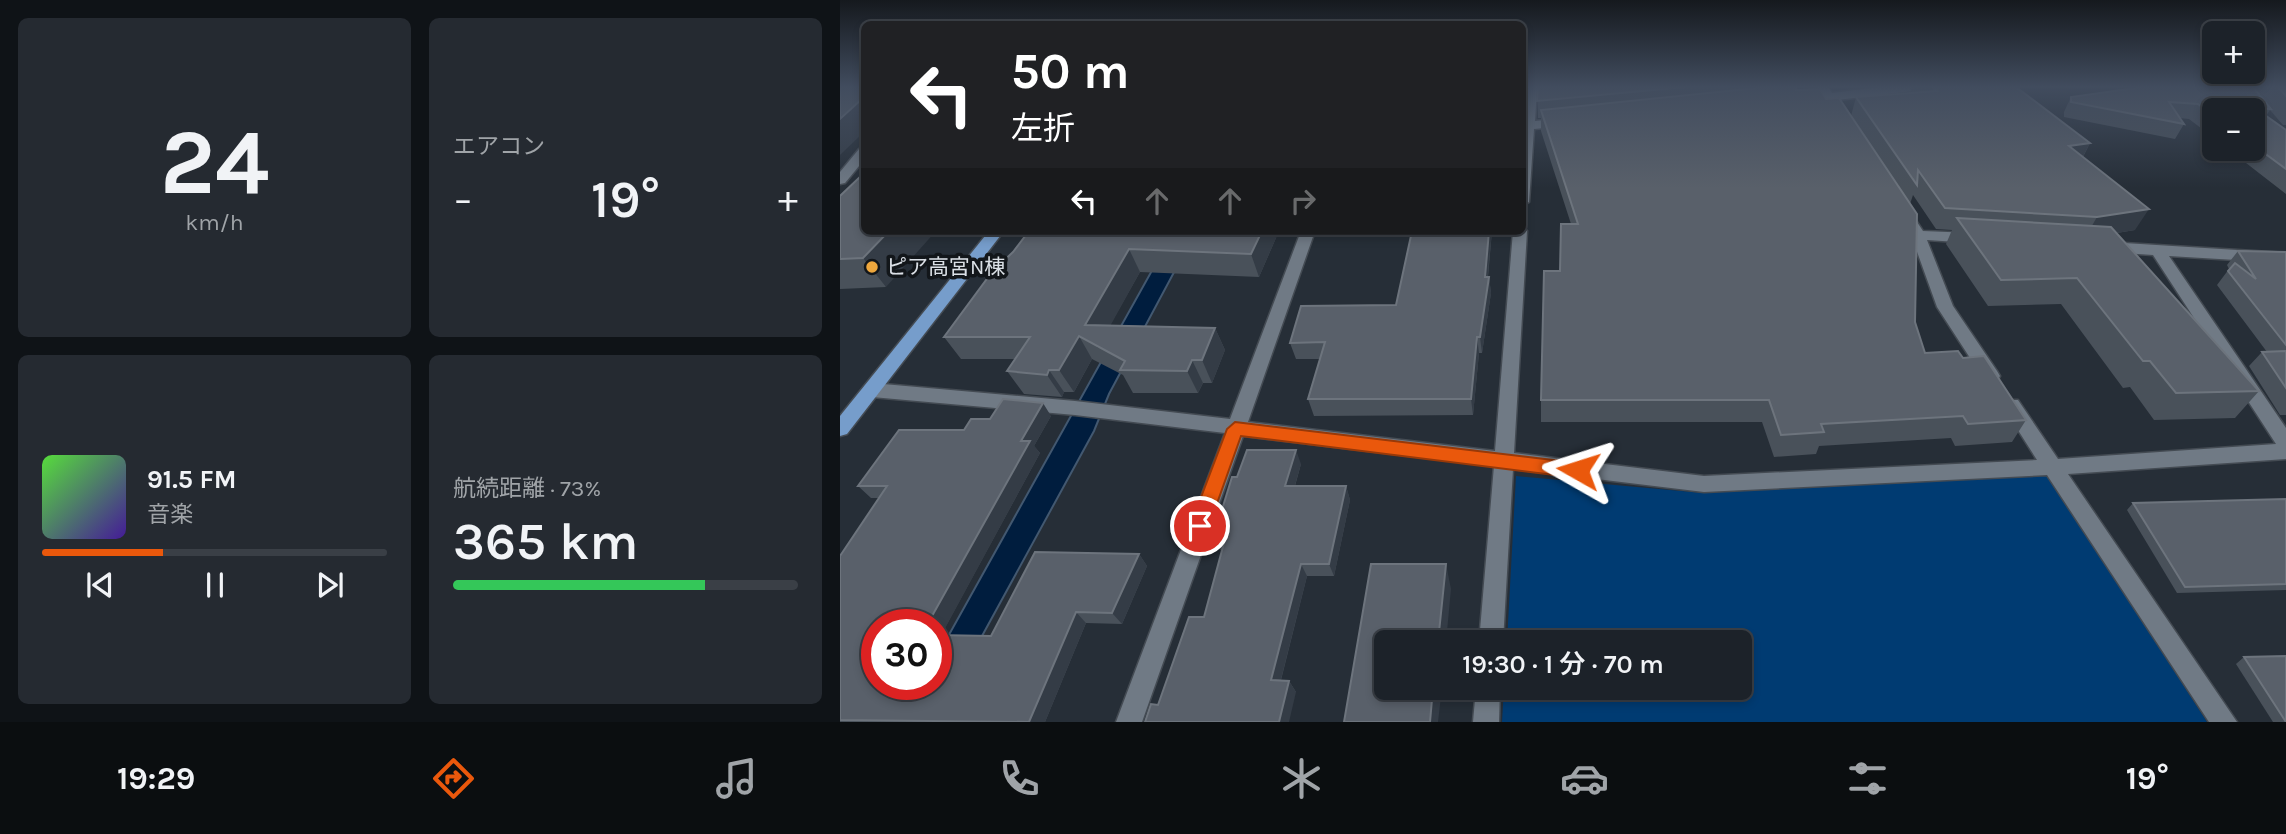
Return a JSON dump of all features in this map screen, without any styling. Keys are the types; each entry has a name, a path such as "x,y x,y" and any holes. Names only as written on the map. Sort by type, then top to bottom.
{"main road":[{"path":"840,429 994,235"}],"street":[{"path":"1526,126 1583,121"},
{"path":"1845,121 1852,132"},
{"path":"840,180 861,156"},
{"path":"1896,201 1918,235 1945,307 2224,722"},
{"path":"1129,722 1307,235"},
{"path":"1492,630 1520,235"},
{"path":"1918,235 1984,239"},
{"path":"2091,246 2286,258"},
{"path":"2158,250 2286,443"},
{"path":"872,390 1075,408 1502,462 1704,484 2053,467 2286,451"},
{"path":"1486,722 1487,700"}],"shaded area":[{"path":"1172,235 1194,235 1109,394 1094,431 952,691 952,629"},
{"path":"2048,475 2207,722 1502,722 1503,700 1752,700 1752,630 1508,630 1516,476 1703,493"},
{"path":"922,700 947,700 935,722 902,722"}],"building":[{"path":"1544,121 1854,121 1917,214 1915,322 1925,353 1958,351 1963,358 1984,356 2026,420 1968,424 1963,416 1821,424 1824,432 1781,435 1769,400 1541,400 1544,271 1560,271 1561,224 1578,224"},
{"path":"1872,121 2061,121 2090,143 2069,146 2149,209 2097,217 1945,208 1918,170 1917,185"},
{"path":"2265,121 2273,121 2286,130 2286,169 2265,154"},
{"path":"861,176 861,235 885,235 863,258 840,259 840,196"},
{"path":"1957,218 2111,227 2259,391 2176,393 2150,361 2143,361 2077,278 2001,280"},
{"path":"1026,235 1260,235 1251,254 1129,249 1085,325 1215,328 1202,360 1192,360 1187,371 1120,370 1125,361 1079,336 1059,370 1049,370 1047,375 1007,371 1030,337 944,337 992,272"},
{"path":"1411,235 1489,235 1485,277 1489,277 1480,337 1477,337 1471,399 1308,399 1325,342 1290,343 1301,306 1396,305"},
{"path":"2238,251 2286,252 2286,345 2228,271 2235,263 2256,279"},
{"path":"2286,351 2286,388 2262,352"},
{"path":"1003,399 1043,403 1021,441 1030,441 936,609 861,609 861,700 952,700 952,635 991,636 1035,552 1139,554 1112,613 1076,612 1029,722 840,720 840,556 887,486 858,486 899,430 964,430 971,419 990,419"},
{"path":"1247,450 1296,450 1285,486 1346,486 1329,564 1301,564 1271,680 1289,681 1279,722 1145,722 1151,704 1158,705 1189,617 1204,617 1225,539 1213,539 1232,477 1237,477"},
{"path":"2286,499 2286,584 2185,587 2133,503"},
{"path":"1371,564 1446,564 1439,630 1374,630 1374,700 1432,700 1430,722 1344,722"},
{"path":"2286,656 2286,722 2244,657"}],"place":[{"name":"ピア高宮N棟","path":"872,267"}],"route":[{"path":"1200,526 1235,429 1578,470"}]}
